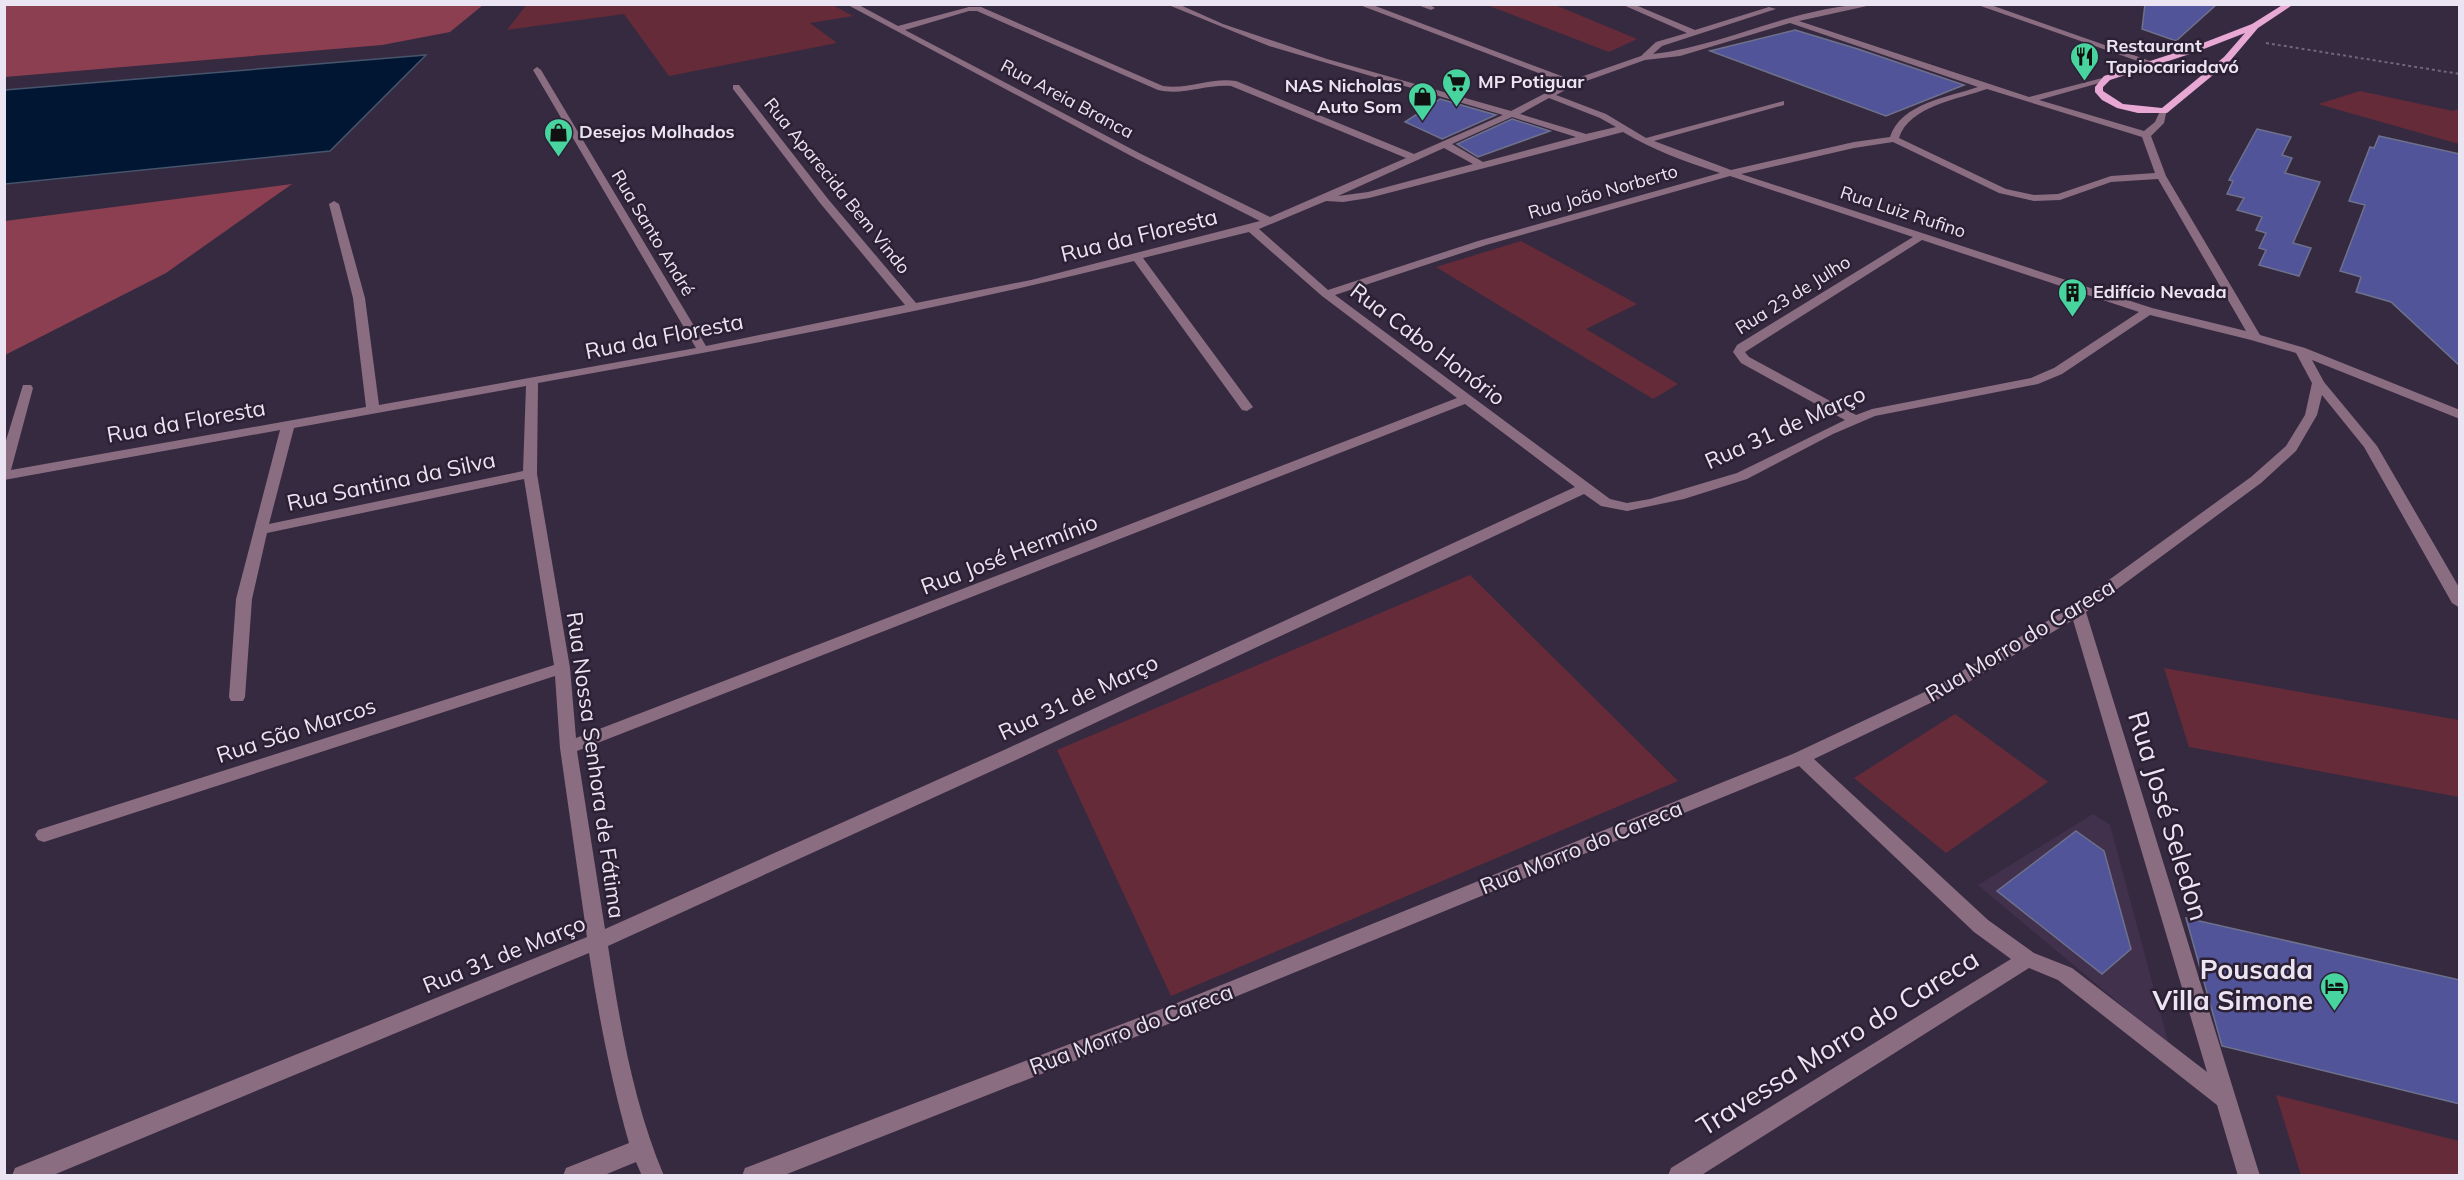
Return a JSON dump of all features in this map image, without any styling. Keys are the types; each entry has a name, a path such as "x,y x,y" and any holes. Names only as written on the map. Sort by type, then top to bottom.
{"main road":[{"path":"2256,26 2226,59 2164,111 2139,110 2110,102 2099,92 2099,87 2107,78 2193,50 2256,26 2288,5"}],"street":[{"name":"Rua Areia Branca","path":"850,4 1138,156 1269,221"},
{"path":"1170,4 1259,39 1514,113 1586,137"},
{"path":"1361,4 1572,83"},
{"path":"1419,4 1431,8"},
{"path":"1625,4 1717,43"},
{"path":"1763,4 1794,20 1985,87 2146,135"},
{"name":"Rua da Floresta","path":"4,475 532,383 1031,283 1137,257 1251,228 1269,221 1514,113 1572,83 1644,58 1677,54 1794,20 1872,4"},
{"path":"1979,4 2152,63"},
{"path":"898,29 974,8 1161,88 1181,90 1212,82 1233,83 1413,157"},
{"name":"Rua da Floresta","path":"1644,58 1659,44 1772,9"},
{"name":"Rua Santo André","path":"537,70 703,350"},
{"path":"2029,100 2107,78"},
{"name":"Rua Aparecida Bem Vindo","path":"736,87 824,201 912,306"},
{"path":"1985,87 1916,113 1902,121 1894,139 2004,191 2034,198 2060,197 2111,179 2161,176"},
{"name":"Rua Luiz Rufino","path":"1549,95 1603,116 1645,141 1677,155 2148,311 2255,337 2301,351 2460,415"},
{"path":"1645,141 1781,103"},
{"path":"2146,135 2159,123 2164,111"},
{"name":"Rua da Floresta","path":"1323,198 1358,198 1626,128"},
{"path":"2146,135 2161,176 2255,337"},
{"name":"Rua João Norberto","path":"1326,294 1482,243 1731,173 1854,145 1894,139"},
{"path":"1444,144 1482,165"},
{"path":"334,204 359,298 373,410"},
{"name":"Rua Cabo Honório","path":"1251,228 1326,294 1585,488"},
{"name":"Rua 23 de Julho","path":"1853,419 1744,360 1739,352 1741,348 1920,237"},
{"path":"1137,257 1247,407"},
{"name":"Rua 31 de Março","path":"24,1176 597,941 1021,750 1585,488 1606,503 1627,507 1684,495 1742,476 1853,419 1882,411 2034,381 2058,371 2148,311"},
{"path":"2301,351 2318,383 2370,446 2460,603"},
{"name":"Rua Nossa Senhora de Fátima","path":"532,383 530,474 562,668 568,748 609,1018 626,1096 641,1149"},
{"name":"Rua Morro do Careca","path":"753,1176 1179,1011 1801,758 1939,692 2078,609 2256,480 2290,448 2311,415 2318,383"},
{"path":"4,475 27,388"},
{"name":"Rua José Hermínio","path":"568,748 1466,399"},
{"path":"237,697 244,599 288,424"},
{"name":"Rua Santina da Silva","path":"261,530 530,474"},
{"name":"Rua José Seledon","path":"2078,609 2249,1176"},
{"name":"Rua São Marcos","path":"44,835 562,668"},
{"name":"Travessa Morro do Careca","path":"1801,758 1943,893 1981,926 2027,959 2065,974 2224,1098"},
{"name":"Travessa Morro do Careca","path":"1680,1176 2027,959"},
{"path":"574,1176 641,1149 653,1176"}],"path":[{"path":"2244,40 2460,74"}],"shaded area":[{"path":"5,4 483,5 450,32 382,45 5,77"},
{"path":"527,4 831,4 853,16 810,23 837,43 669,76 624,14 507,30"},
{"path":"1487,5 1555,5 1637,39 1609,52"},
{"path":"2360,91 2453,111 2459,109 2459,144 2318,104"},
{"path":"292,184 166,273 5,355 5,221"},
{"path":"1521,241 1637,304 1586,329 1678,384 1653,399 1436,267"},
{"path":"1470,575 1678,781 1171,996 1057,750"},
{"path":"2164,668 2459,720 2459,797 2189,747"},
{"path":"1955,714 2048,782 1946,853 1854,778"},
{"path":"2093,814 2110,825 2169,1045 1978,885"},
{"path":"2276,1095 2459,1141 2459,1175 2301,1175"}],"water":[{"path":"426,55 330,151 5,184 5,90"}],"building":[{"path":"2145,4 2217,4 2176,41 2142,29"},
{"path":"1795,30 1964,85 1886,116 1710,51"},
{"path":"1440,99 1496,115 1442,139 1405,122"},
{"path":"1512,119 1550,131 1478,157 1457,144"},
{"path":"2257,129 2291,137 2282,155 2292,158 2285,173 2320,182 2293,243 2311,248 2299,276 2259,265 2266,250 2259,248 2266,233 2256,230 2262,217 2237,210 2244,198 2227,194 2233,181 2229,180"},
{"path":"2379,136 2460,154 2460,366 2391,302 2356,292 2361,277 2340,271 2365,205 2349,201 2370,147 2374,148"},
{"path":"2076,831 2104,851 2131,949 2102,974 1997,891"},
{"name":"Pousada Villa Simone","path":"2186,918 2460,980 2460,1104 2222,1046"}],"place":[{"name":"Restaurant Tapiocariadavó","path":"2085,82"},
{"name":"MP Potiguar","path":"1457,108"},
{"name":"NAS Nicholas Auto Som","path":"1423,122"},
{"name":"Desejos Molhados","path":"558,158"},
{"name":"Edifício Nevada","path":"2072,318"},
{"name":"Pousada Villa Simone","path":"2334,1012"}]}
